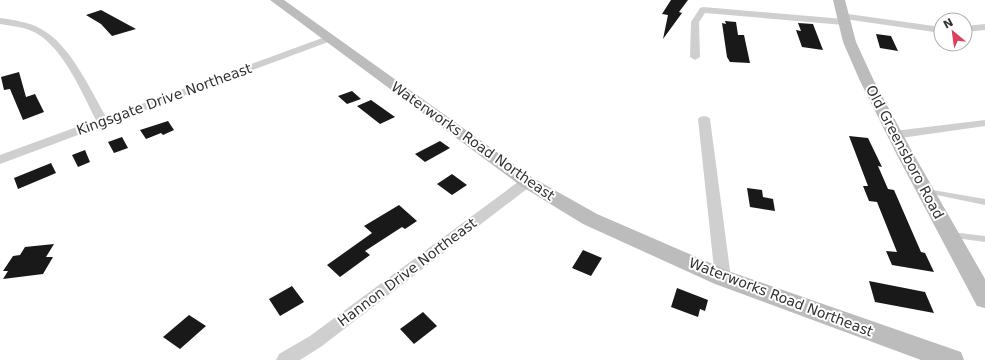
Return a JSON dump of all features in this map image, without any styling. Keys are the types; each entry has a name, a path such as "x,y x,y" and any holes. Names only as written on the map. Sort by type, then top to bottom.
{"street":[{"name":"Waterworks Road Northeast","path":"276,0 527,182 590,219 723,278 952,360"},
{"path":"695,57 695,22 703,10 842,13 933,29"},
{"name":"Old Greensboro Road","path":"842,13 854,53 894,135 985,299"},
{"path":"0,22 28,27 47,37 58,49 76,75 103,122"},
{"path":"973,28 985,27"},
{"name":"Kingsgate Drive Northeast","path":"0,160 328,39"},
{"path":"704,119 723,278"},
{"path":"894,135 985,122"},
{"name":"Hannon Drive Northeast","path":"285,360 316,341 527,182"}],"lane":[{"path":"925,190 985,202"},
{"path":"949,235 985,239"}],"building":[{"path":"671,0 688,0 679,12 682,13 663,39 668,15 662,14"},
{"path":"101,10 136,29 112,36 101,24 86,15"},
{"path":"725,21 736,22 738,35 744,35 750,63 730,62 727,57 722,23 726,24"},
{"path":"798,23 813,24 823,50 802,47 796,30 801,31"},
{"path":"876,34 891,36 898,51 880,48"},
{"path":"19,72 26,97 35,94 44,112 23,120 10,89 4,90 1,77"},
{"path":"352,91 361,99 347,104 338,96"},
{"path":"371,100 395,117 380,124 357,106"},
{"path":"168,121 174,130 163,135 161,133 146,139 140,130"},
{"path":"849,136 868,138 882,167 878,166 888,189 894,190 921,252 925,253 934,272 892,265 886,251 897,252 877,202 869,201 863,186 868,186"},
{"path":"122,137 128,148 114,153 108,142"},
{"path":"440,141 450,148 425,162 415,154"},
{"path":"85,150 90,162 78,167 72,155"},
{"path":"51,163 56,173 18,189 14,178"},
{"path":"452,174 467,185 452,195 437,184"},
{"path":"747,188 762,190 763,197 773,199 775,211 750,207"},
{"path":"399,205 417,221 405,229 402,227 365,251 370,255 340,277 327,265 372,233 364,226"},
{"path":"54,244 46,257 53,257 43,274 3,279 8,271 3,271 13,256 20,255 25,247"},
{"path":"583,250 602,258 591,276 572,268"},
{"path":"869,281 925,292 934,313 875,302"},
{"path":"292,286 304,302 280,316 269,299"},
{"path":"677,288 708,300 705,311 700,309 698,317 671,307"},
{"path":"423,312 437,326 414,344 400,329"},
{"path":"189,315 206,326 180,349 163,337"}]}
